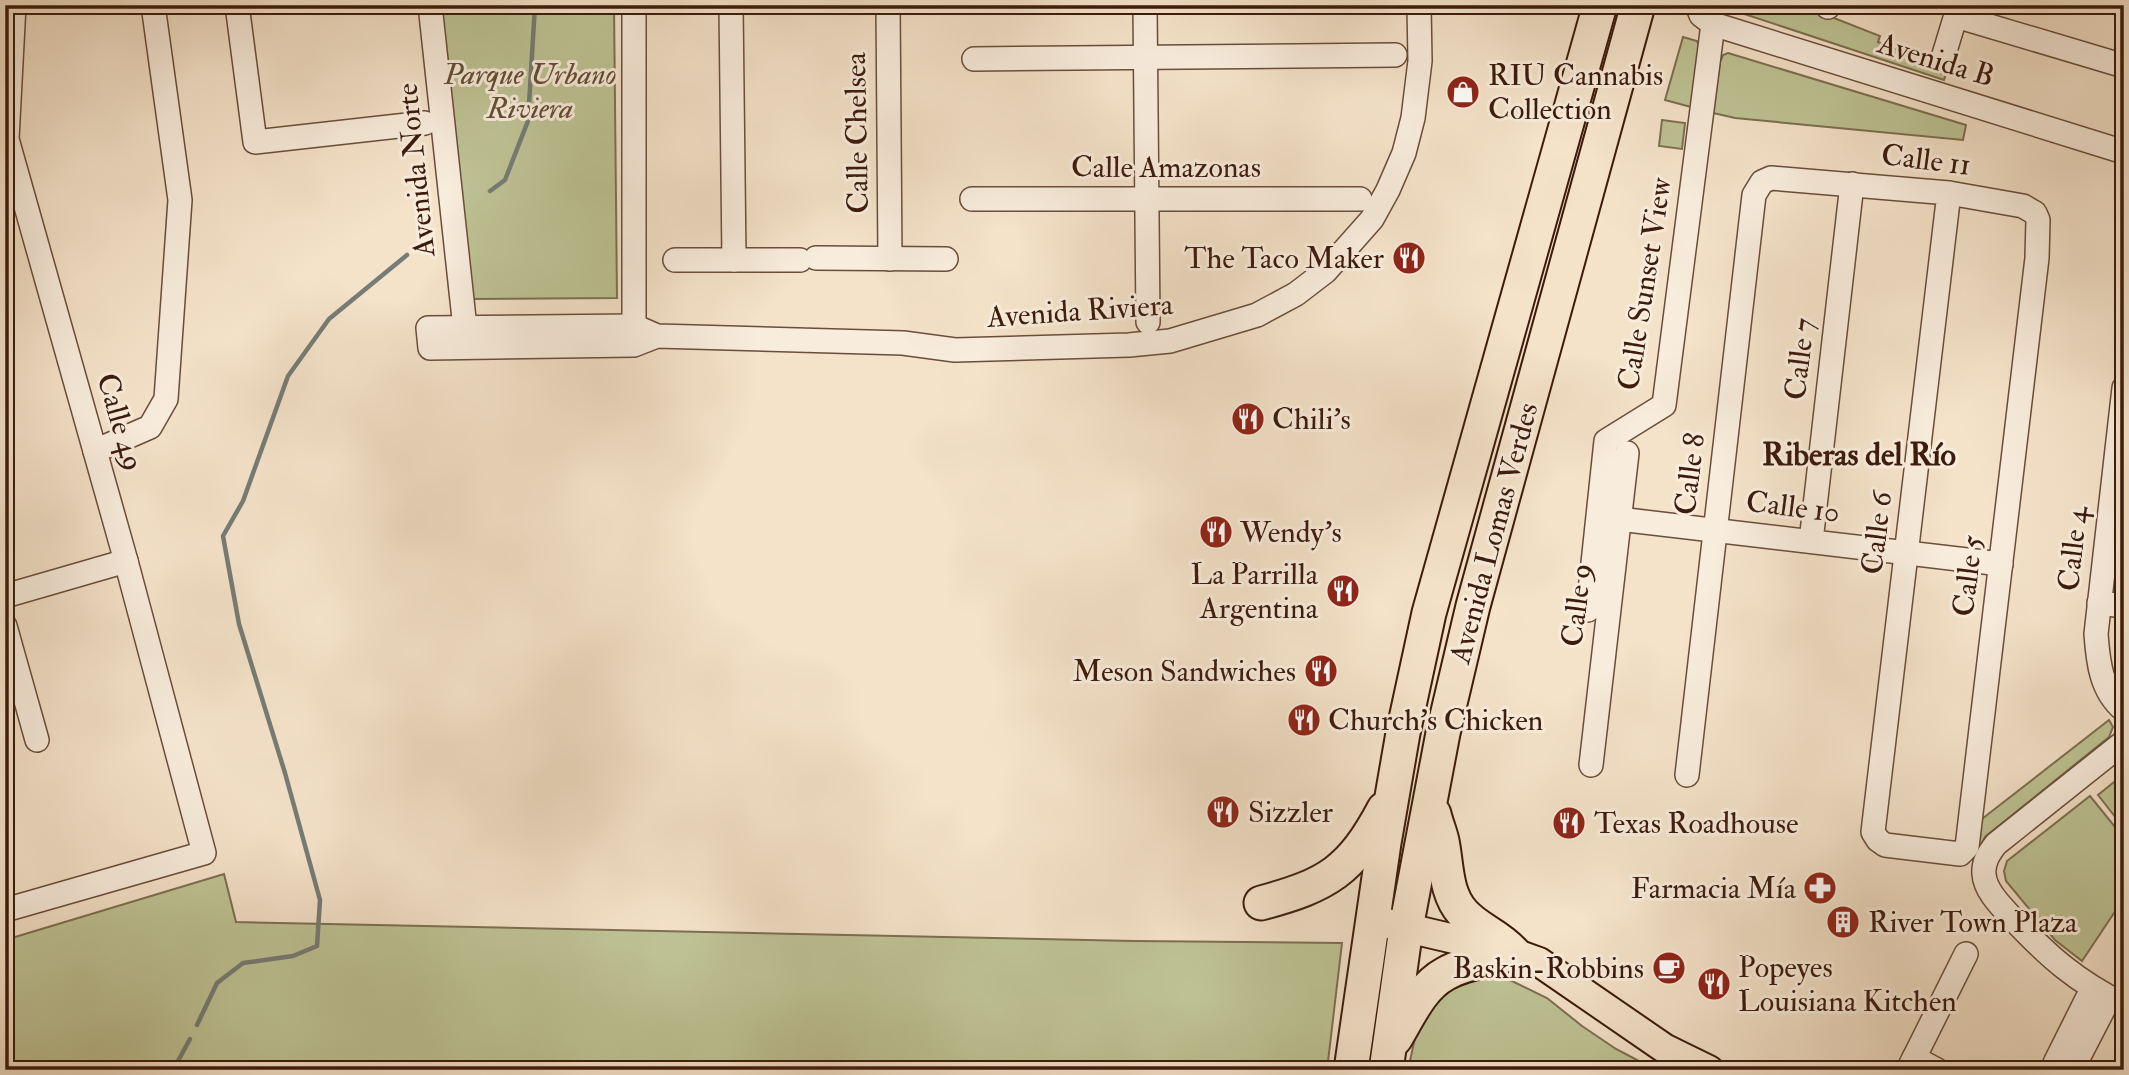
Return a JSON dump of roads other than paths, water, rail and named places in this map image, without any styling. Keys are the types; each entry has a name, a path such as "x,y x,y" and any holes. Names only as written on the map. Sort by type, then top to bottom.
{"highway":[{"name":"Avenida Lomas Verdes","path":"1387,1060 1406,928 1443,733 1476,593 1638,5"},
{"name":"Avenida Lomas Verdes","path":"1351,1070 1393,791 1429,613 1598,10"},
{"path":"1261,903 1300,892 1325,881 1344,867 1370,835 1393,791"},
{"path":"1387,1060 1407,1016 1437,979 1454,970 1514,953 1503,940 1472,922 1461,911 1451,893 1442,841 1430,802"}],"main road":[{"path":"1373,920 1514,953 1539,962 1664,1048 1709,1070"}],"street":[{"name":"Calle 49","path":"5,910 204,853 126,561 7,139 14,5"},
{"path":"95,451 150,427 166,399 180,200 153,5"},
{"path":"237,5 255,142 425,123"},
{"name":"Avenida Norte","path":"430,5 465,328"},
{"path":"634,5 634,335"},
{"path":"731,5 734,260"},
{"name":"Calle Chelsea","path":"888,5 890,259"},
{"path":"1145,5 1148,322"},
{"name":"Avenida Riviera","path":"634,335 429,338 465,328 902,343 955,350 1129,345 1170,341 1257,315 1296,294 1326,271 1372,219 1388,190 1404,153 1413,118 1420,61 1419,5"},
{"path":"1697,5 1701,15 1713,24"},
{"path":"1942,61 1957,11 2124,66"},
{"name":"Avenida B","path":"1713,24 2124,152"},
{"name":"Calle Sunset View","path":"1588,610 1606,441 1664,405 1713,24"},
{"path":"974,59 1395,55"},
{"name":"Calle 11","path":"1762,182 1771,178 1852,184 1949,193 2022,206 2032,210 2039,224 2037,258"},
{"name":"Calle 8","path":"1687,775 1754,195 1762,182"},
{"name":"Calle 7","path":"1811,541 1852,184"},
{"name":"Calle 6","path":"1916,848 1885,845 1873,832 1949,193"},
{"name":"Calle Amazonas","path":"972,199 1360,199"},
{"name":"Calle 5","path":"1916,848 1960,854 1964,852 1969,841 2037,258"},
{"path":"675,260 946,259"},
{"name":"Calle 4","path":"2124,388 2096,634 2100,672 2113,700 2124,710"},
{"name":"Calle 9","path":"1591,765 1627,453"},
{"name":"Calle 10","path":"1619,519 2001,564"},
{"path":"5,596 126,561"},
{"path":"2099,603 2124,606"},
{"path":"5,626 37,740"},
{"path":"2124,742 1996,844 1984,867 1986,885 2004,909 2048,956 2100,997 2124,1005"},
{"path":"1937,1070 1911,1064 1966,954"},
{"path":"2055,1070 2055,1063 2072,1057 2086,1023 2087,999 2100,997"}],"waterway":[{"path":"490,191 505,180 528,121 535,5"},
{"path":"197,1025 217,983 243,963 293,956 317,946 320,900 285,773 239,624 223,536 243,501 288,376 329,319 407,255"},
{"path":"173,1070 190,1039"}],"place":[{"name":"RIU Cannabis Collection","path":"1463,92"},
{"name":"The Taco Maker","path":"1409,258"},
{"name":"Chili's","path":"1248,419"},
{"name":"Wendy's","path":"1216,532"},
{"name":"La Parrilla Argentina","path":"1343,591"},
{"name":"Meson Sandwiches","path":"1321,671"},
{"name":"Church's Chicken","path":"1304,720"},
{"name":"Sizzler","path":"1223,812"},
{"name":"Texas Roadhouse","path":"1569,823"},
{"name":"Farmacia Mía","path":"1820,888"},
{"name":"River Town Plaza","path":"1843,922"},
{"name":"Baskin-Robbins","path":"1669,968"},
{"name":"Popeyes Louisiana Kitchen","path":"1714,984"}],"district":[{"name":"Riberas del Río","path":"1859,455"}],"park label":[{"name":"Parque Urbano Riviera","path":"530,91"}]}
